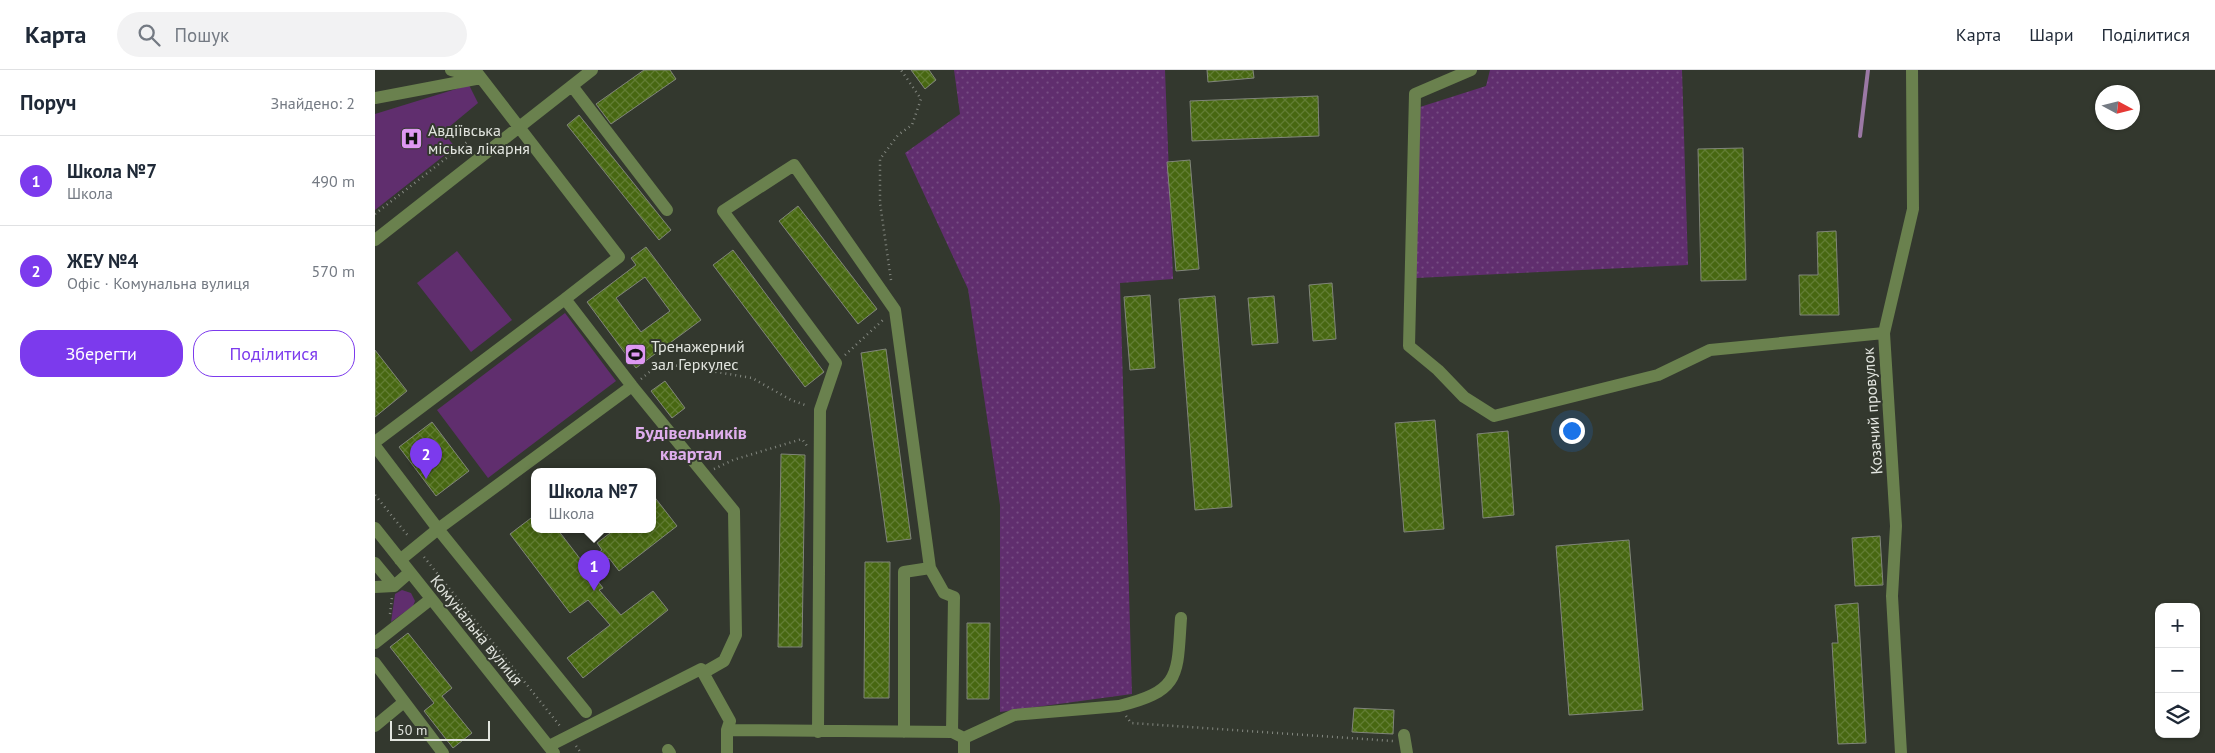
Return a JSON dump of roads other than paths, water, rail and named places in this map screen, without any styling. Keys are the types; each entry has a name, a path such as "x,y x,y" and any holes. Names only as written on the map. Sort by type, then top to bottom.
{"street":[{"path":"451,70 478,74 619,257 375,444 439,529 586,712"},
{"path":"375,240 592,70"},
{"path":"1471,70 1415,94 1409,346 1438,370 1464,397 1494,416 1658,375 1709,350 1884,334"},
{"name":"Козачий провулок","path":"1901,753 1893,596 1896,526 1884,334 1913,209 1912,70"},
{"path":"375,98 478,74"},
{"path":"572,86 667,210"},
{"path":"818,732 820,410 836,363 723,211 793,165 895,310 930,568 944,593 954,597 952,732"},
{"path":"565,299 632,386 734,511 736,635 723,661 703,673"},
{"path":"400,560 632,386"},
{"name":"Комунальна вулиця","path":"375,528 552,750"},
{"path":"375,563 394,586"},
{"path":"904,732 904,572 930,568"},
{"path":"375,587 394,586 410,572"},
{"path":"375,643 431,599"},
{"path":"964,738 1014,715 1119,706 1161,692 1173,678 1178,665 1181,618"},
{"path":"375,663 443,753"},
{"path":"552,750 568,736 701,669 730,721 727,730 727,753"},
{"path":"375,726 405,702"},
{"path":"727,730 952,732 964,738"},
{"path":"1404,734 1407,753"},
{"path":"964,738 964,753"}],"waterway":[{"path":"1860,136 1868,70"}],"place":[{"name":"Авдіївська міська лікарня","path":"412,139"},
{"name":"Тренажерний зал Геркулес","path":"635,355"},
{"name":"ЖЕУ №4","path":"426,479"},
{"name":"Школа №7","path":"594,591"}],"district":[{"name":"Будівельників квартал","path":"691,443"}]}
